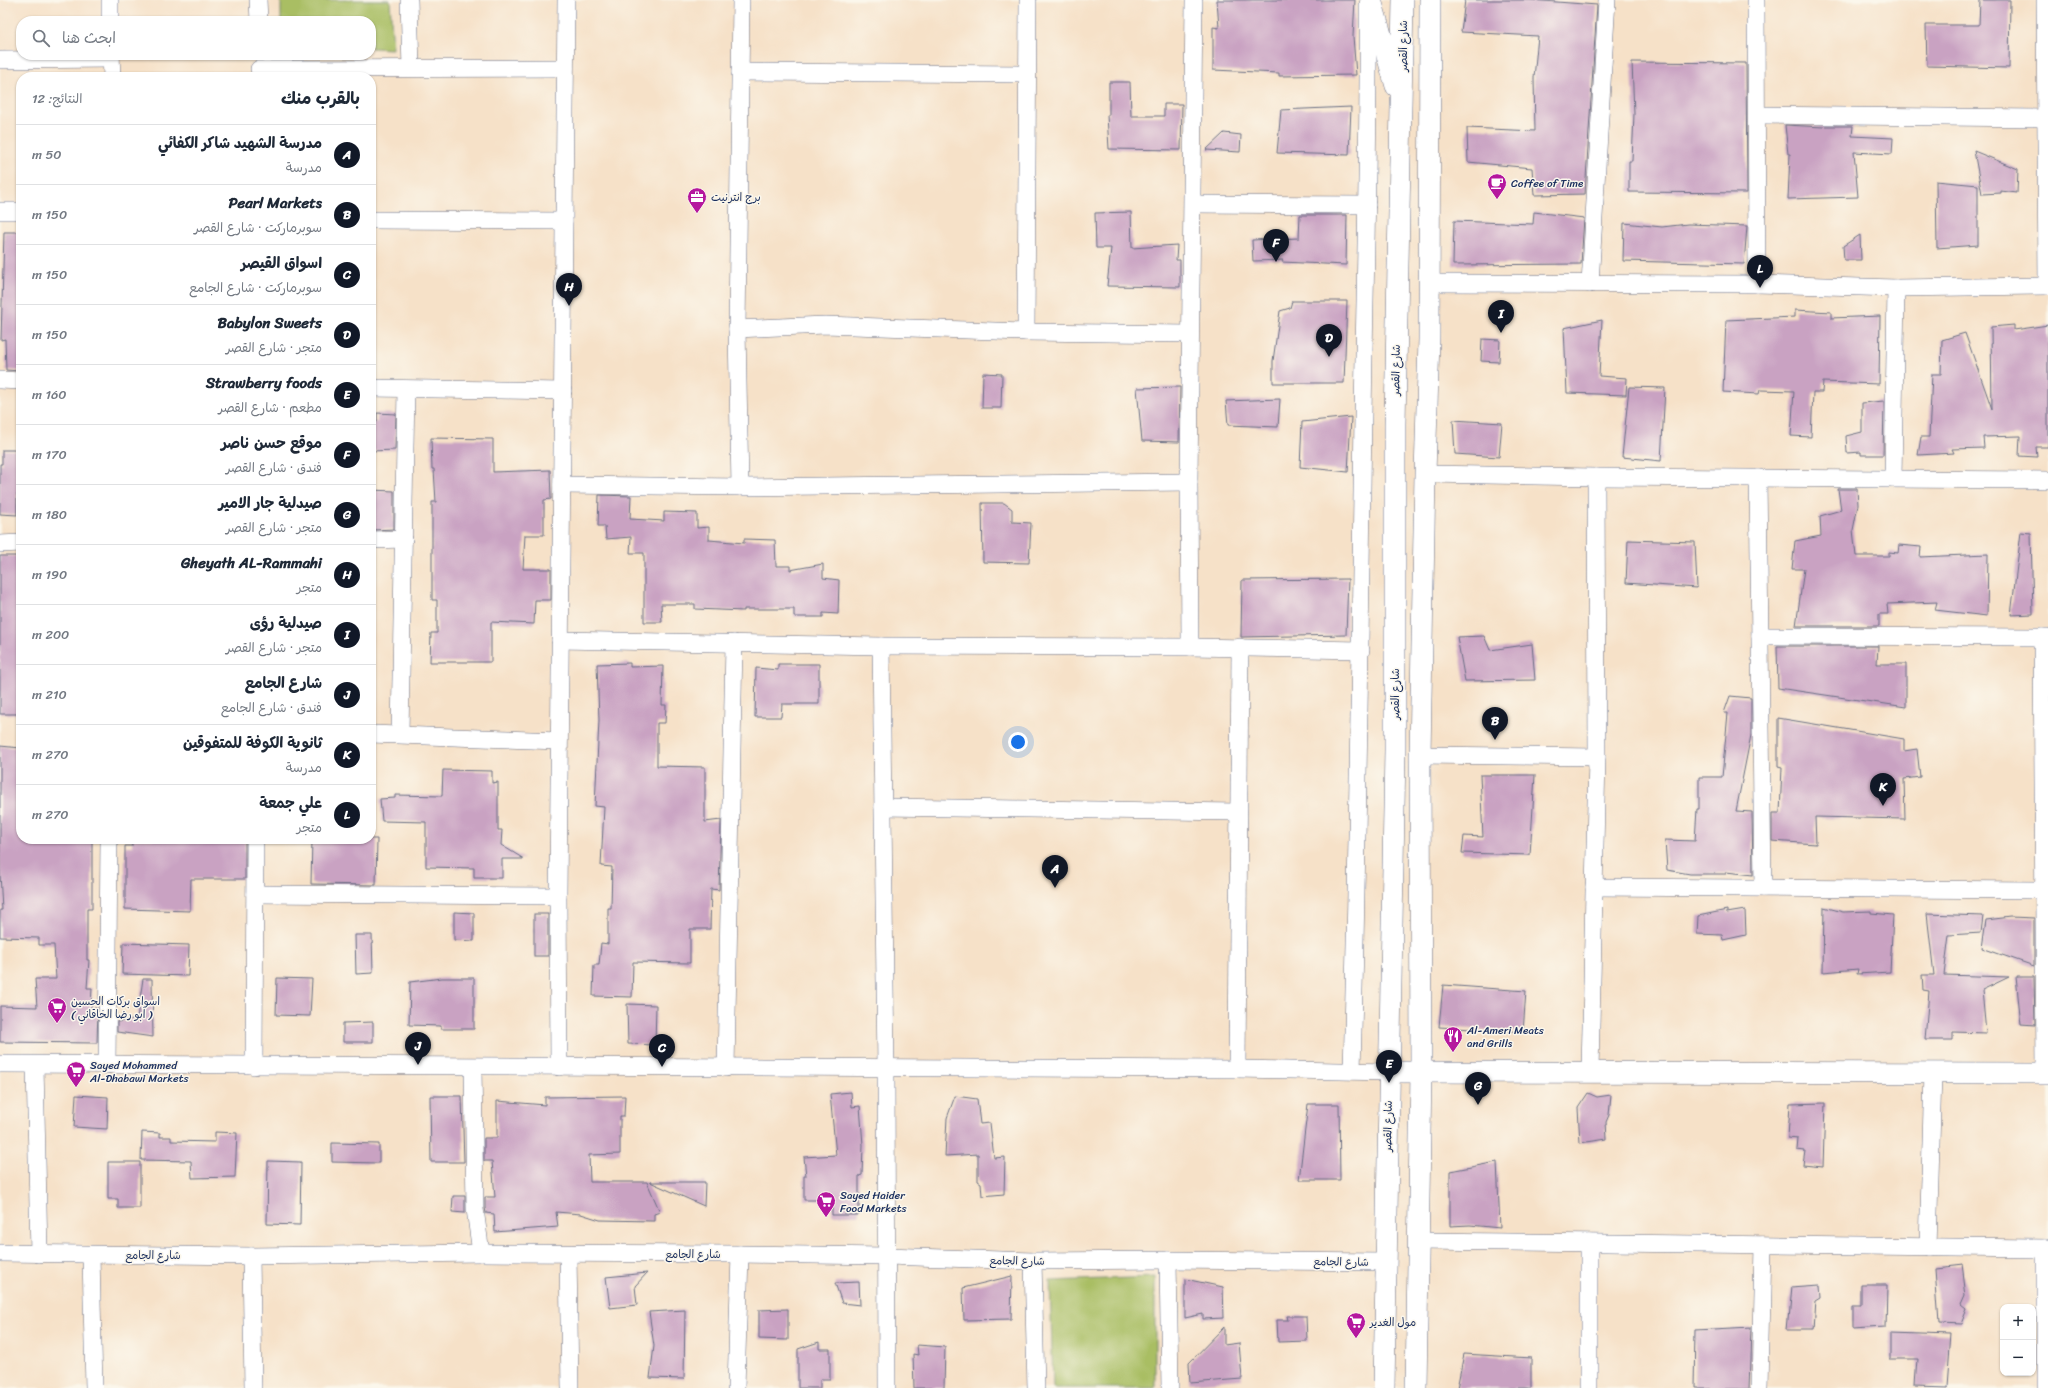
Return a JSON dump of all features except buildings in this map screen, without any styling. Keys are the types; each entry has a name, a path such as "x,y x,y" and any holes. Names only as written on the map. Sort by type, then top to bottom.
{"street":[{"path":"110,0 110,16"},
{"path":"258,0 259,16"},
{"path":"409,0 411,68"},
{"path":"559,1067 559,741 566,0"},
{"path":"740,0 737,329 740,487"},
{"path":"1026,332 1028,0"},
{"path":"1190,646 1188,482 1193,204 1194,0"},
{"path":"1352,1071 1361,650 1367,205 1368,0"},
{"path":"1371,0 1403,106"},
{"name":"شارع القصر","path":"1384,1388 1395,750 1395,424 1403,106 1403,0"},
{"path":"1416,1388 1421,1072 1420,755 1424,474 1429,338 1430,0"},
{"path":"1590,284 1607,0"},
{"path":"1756,0 1757,284"},
{"path":"1429,283 1757,284 1896,288 2047,286 2045,0"},
{"path":"0,60 16,60"},
{"path":"111,60 112,72"},
{"path":"259,67 565,68"},
{"path":"740,72 1027,74"},
{"path":"1757,115 2046,118"},
{"path":"1193,204 1367,205"},
{"path":"0,211 16,211"},
{"path":"376,220 564,220"},
{"path":"1893,479 1896,288"},
{"path":"737,329 825,325 1026,332 1190,334"},
{"path":"1397,336 1403,344 1414,347 1429,338"},
{"path":"0,380 16,381"},
{"path":"376,388 563,391"},
{"path":"400,734 406,389"},
{"path":"1395,424 1400,418 1411,415 1418,417 1427,424"},
{"path":"1424,474 1596,477 2048,480"},
{"path":"1590,1071 1597,757 1596,477"},
{"path":"1758,478 1763,888"},
{"path":"562,485 740,487 1188,482"},
{"path":"376,540 404,539"},
{"path":"0,544 16,543"},
{"path":"0,1064 886,1069 1237,1069 1389,1072 1590,1071 2046,1073 2043,890 2045,637 1760,636"},
{"path":"560,640 881,646 1190,646 1361,650"},
{"path":"726,1068 734,643"},
{"path":"881,646 886,1069 887,1388"},
{"path":"1237,1069 1240,648"},
{"path":"376,734 559,741"},
{"path":"1420,755 1597,757"},
{"path":"883,807 1238,812"},
{"path":"107,1065 109,844"},
{"path":"254,1066 255,844"},
{"path":"1594,887 2043,890"},
{"path":"255,894 558,896"},
{"path":"35,1065 39,1254"},
{"path":"473,1067 475,1209 481,1253"},
{"path":"1928,1247 1933,1073"},
{"path":"1419,1241 2046,1248 2045,1388"},
{"path":"1588,1243 1589,1388"},
{"path":"1760,1388 1764,1245"},
{"name":"شارع الجامع","path":"0,1253 251,1256 481,1253 740,1254 887,1256 1033,1261 1168,1260 1386,1262"},
{"path":"568,1254 570,1388"},
{"path":"736,1388 740,1254"},
{"path":"91,1255 94,1388"},
{"path":"251,1256 253,1388"},
{"path":"1168,1260 1170,1388"},
{"path":"1033,1261 1036,1388"}],"green space":[{"path":"281,0 390,0 393,49 376,48 376,16 281,16"},
{"path":"1155,1277 1155,1388 1053,1388 1050,1281"}],"place":[{"name":"Coffee of Time","path":"1497,200"},
{"name":"برج انترنيت","path":"697,214"},
{"name":"موقع حسن ناصر","path":"1276,262"},
{"name":"علي جمعة","path":"1760,288"},
{"name":"Gheyath AL-Rammahi","path":"569,306"},
{"name":"صيدلية رؤى","path":"1501,333"},
{"name":"Babylon Sweets","path":"1329,357"},
{"name":"Pearl Markets","path":"1495,740"},
{"name":"ثانوية الكوفة للمتفوقين","path":"1883,806"},
{"name":"مدرسة الشهيد شاكر الكفائي","path":"1055,888"},
{"name":"اسواق بركات الحسين ( ابو رضا الخاقاني )","path":"57,1024"},
{"name":"Al-Ameri Meats and Grills","path":"1453,1053"},
{"name":"شارع الجامع","path":"418,1065"},
{"name":"اسواق القيصر","path":"662,1067"},
{"name":"Strawberry foods","path":"1389,1083"},
{"name":"Sayed Mohammed Al-Dhabawi Markets","path":"76,1088"},
{"name":"صيدلية جار الامير","path":"1478,1105"},
{"name":"Sayed Haider Food Markets","path":"826,1218"},
{"name":"مول الغدير","path":"1356,1339"}]}
